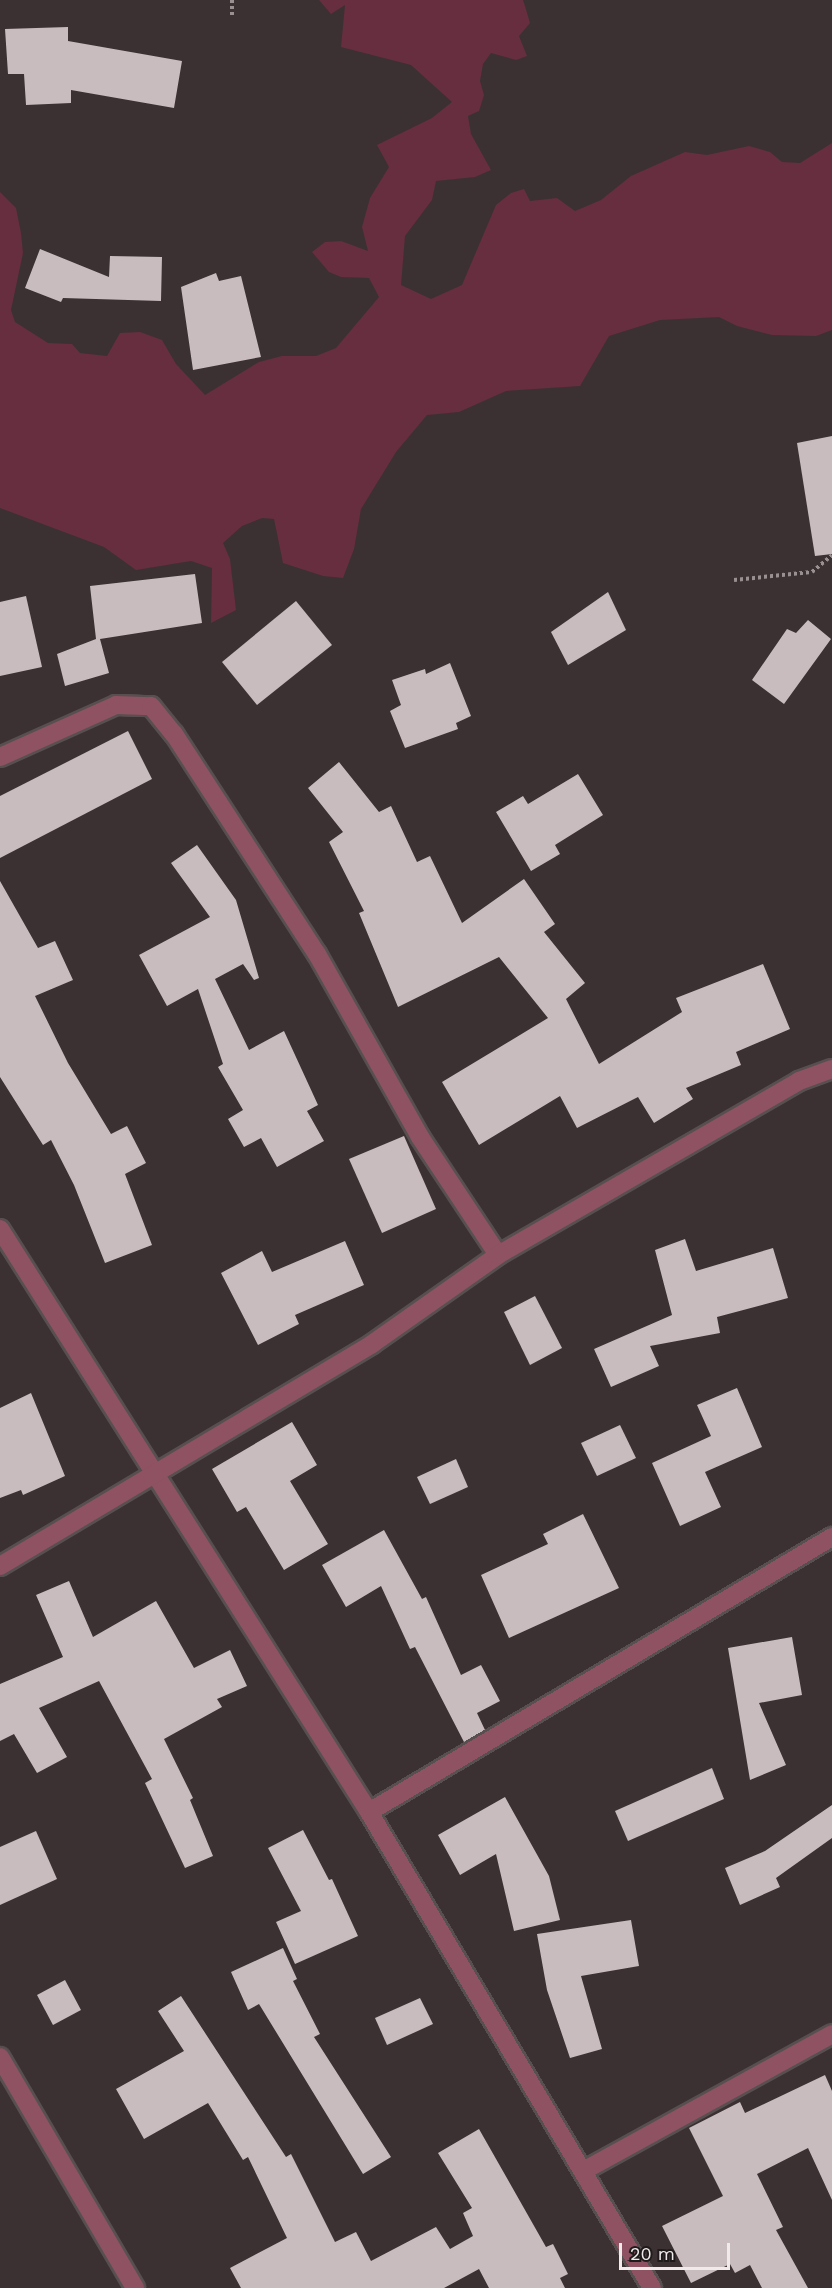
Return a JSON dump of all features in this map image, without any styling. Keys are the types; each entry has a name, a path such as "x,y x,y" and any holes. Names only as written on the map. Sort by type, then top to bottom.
{"street":[{"path":"0,757 116,705 151,706 174,734 317,954 420,1137 498,1255"},
{"path":"0,1566 372,1344 498,1255 799,1081 832,1070"},
{"path":"0,1229 369,1812 585,2170 652,2288"},
{"path":"369,1812 832,1537"},
{"path":"585,2170 832,2034"},
{"path":"0,2057 135,2288"}],"path":[{"path":"232,0 232,16"},
{"path":"734,580 812,572 832,555"}],"shaded area":[{"path":"319,0 523,0 530,23 519,36 527,56 516,60 491,53 483,64 480,81 484,95 479,111 468,116 471,134 491,170 475,177 436,181 432,200 405,236 401,285 431,299 462,285 496,205 511,193 524,189 530,201 557,198 575,211 601,200 631,176 685,152 707,155 749,146 770,152 782,162 800,163 832,143 832,330 816,336 772,335 737,326 719,317 660,320 609,336 580,386 506,391 459,412 427,415 396,452 361,509 354,549 343,578 323,576 283,563 274,519 262,518 242,526 223,543 230,559 236,610 211,623 212,568 191,561 136,570 104,547 0,508 0,192 16,208 23,253 11,310 15,322 48,343 72,344 80,353 107,356 120,333 140,332 162,340 176,364 205,395 259,362 282,356 316,356 336,348 379,297 369,278 341,277 329,272 312,252 325,242 341,241 368,251 362,227 370,198 389,167 377,145 432,118 452,102 411,65 341,47 345,5 331,14"}],"building":[{"path":"68,27 68,41 182,61 174,108 71,90 71,103 26,105 24,74 8,74 5,29"},
{"path":"40,249 109,277 110,256 162,257 161,301 63,298 61,302 25,288"},
{"path":"216,273 219,281 241,276 261,357 193,370 181,287"},
{"path":"832,436 832,554 815,556 797,443"},
{"path":"195,574 202,623 100,639 109,673 65,686 57,654 96,639 90,586"},
{"path":"608,592 626,630 568,665 551,632"},
{"path":"26,596 42,667 0,676 0,602"},
{"path":"296,601 332,645 257,705 222,662"},
{"path":"808,620 831,639 784,704 752,680 787,629 796,633"},
{"path":"450,663 471,716 456,723 458,729 405,748 390,711 401,705 392,680 425,669 426,674"},
{"path":"128,731 152,779 0,858 0,796"},
{"path":"339,762 379,812 391,806 417,862 430,856 462,923 524,879 555,924 544,932 585,983 566,999 599,1064 682,1012 676,998 763,964 790,1029 736,1052 741,1065 686,1088 693,1099 654,1123 638,1097 577,1128 560,1096 479,1145 442,1082 548,1018 499,957 398,1007 359,913 364,911 329,842 343,832 308,788"},
{"path":"578,774 603,815 555,845 560,854 531,871 496,812 523,796 528,804"},
{"path":"197,845 236,900 259,978 254,980 243,964 215,979 249,1050 284,1031 318,1105 307,1111 324,1141 277,1167 261,1138 244,1147 228,1119 243,1110 218,1067 223,1064 198,989 167,1006 139,955 210,917 171,863"},
{"path":"0,881 38,948 55,941 73,980 35,996 68,1063 111,1134 127,1126 146,1163 125,1174 152,1245 105,1263 74,1185 51,1140 43,1145 0,1077"},
{"path":"404,1136 436,1209 382,1233 349,1159"},
{"path":"685,1239 696,1271 773,1248 788,1298 717,1317 720,1333 650,1346 659,1366 611,1387 594,1349 672,1315 655,1250"},
{"path":"345,1241 364,1285 295,1315 299,1324 258,1345 221,1273 262,1251 272,1272"},
{"path":"535,1296 562,1348 530,1365 504,1312"},
{"path":"737,1388 762,1447 705,1472 721,1507 680,1526 652,1463 711,1436 697,1405"},
{"path":"31,1393 65,1476 23,1495 21,1490 0,1498 0,1408"},
{"path":"292,1422 317,1465 290,1481 328,1544 284,1570 246,1507 237,1512 212,1469"},
{"path":"620,1425 636,1458 597,1476 581,1443"},
{"path":"456,1459 468,1487 430,1504 417,1477"},
{"path":"583,1514 619,1588 509,1638 481,1575 548,1544 543,1534"},
{"path":"384,1530 422,1599 426,1597 461,1675 481,1665 500,1701 477,1713 485,1730 464,1742 415,1647 410,1649 381,1586 346,1607 322,1565"},
{"path":"69,1581 93,1637 156,1601 194,1668 230,1650 247,1686 217,1699 222,1707 164,1739 193,1798 190,1800 213,1856 185,1868 145,1783 152,1779 99,1681 39,1708 67,1757 37,1773 14,1734 0,1741 0,1684 63,1657 36,1595"},
{"path":"792,1637 802,1695 759,1703 786,1765 750,1780 728,1648"},
{"path":"712,1768 724,1799 628,1841 615,1811"},
{"path":"505,1797 549,1876 560,1920 514,1931 496,1854 460,1875 438,1835"},
{"path":"832,1805 832,1838 776,1878 780,1887 740,1905 725,1868 765,1851"},
{"path":"303,1830 329,1880 332,1879 358,1936 295,1964 276,1922 301,1911 268,1848"},
{"path":"36,1831 57,1879 0,1905 0,1847"},
{"path":"631,1920 639,1966 581,1976 602,2049 570,2058 547,1990 537,1934"},
{"path":"283,1948 297,1979 293,1981 320,2034 314,2037 391,2157 363,2174 259,2004 248,2010 231,1972"},
{"path":"65,1980 81,2010 53,2025 37,1995"},
{"path":"181,1996 286,2157 291,2154 335,2242 356,2232 371,2261 436,2227 450,2249 473,2236 463,2213 472,2208 438,2153 479,2129 546,2247 553,2244 568,2274 560,2278 565,2288 489,2288 479,2269 444,2288 241,2288 230,2268 287,2238 248,2157 243,2160 208,2103 144,2139 116,2089 184,2051 158,2011"},
{"path":"420,1998 433,2024 387,2045 375,2018"},
{"path":"825,2075 832,2091 832,2200 808,2148 757,2174 783,2227 776,2230 808,2288 762,2288 750,2265 735,2273 730,2264 691,2283 662,2226 723,2196 689,2128 740,2102 745,2113"}]}
